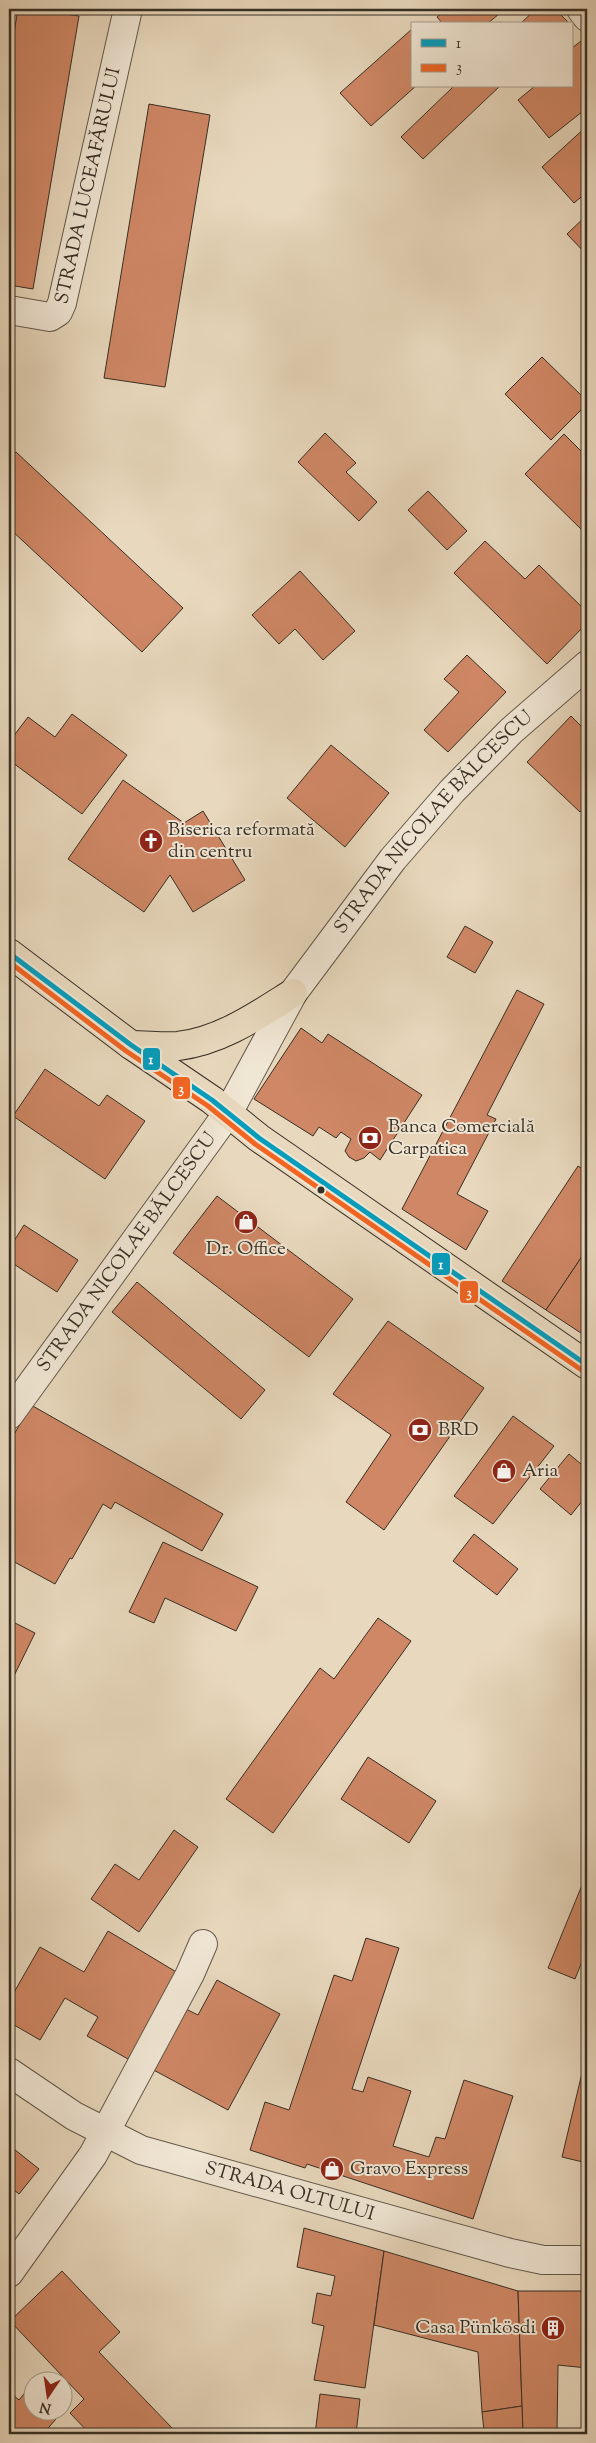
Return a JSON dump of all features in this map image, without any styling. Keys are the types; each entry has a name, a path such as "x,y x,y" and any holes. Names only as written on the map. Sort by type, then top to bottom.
{"main road":[{"path":"9,953 131,1045 212,1100 259,1138 587,1365"},
{"path":"131,1045 178,1046 212,1038 246,1023 294,993"}],"street":[{"name":"STRADA LUCEAFĂRULUI","path":"9,310 50,317 58,312 62,303 128,9"},
{"path":"581,9 587,17"},
{"name":"STRADA NICOLAE BĂLCESCU","path":"9,1415 228,1113 294,993 392,860 452,791 511,731 587,665"},
{"path":"9,2274 93,2154 183,1988 203,1944"},
{"name":"STRADA OLTULUI","path":"9,2072 74,2116 142,2150 510,2253 543,2260 587,2260"}],"building":[{"path":"18,9 32,9 79,16 33,289 9,285 9,63"},
{"path":"446,9 505,9 489,22 441,22 437,17"},
{"path":"536,9 555,9 568,22 522,22"},
{"path":"411,30 411,88 414,88 371,126 340,93"},
{"path":"581,41 587,48 587,108 549,138 518,100 533,88 574,88 574,46"},
{"path":"452,88 498,88 423,159 401,137"},
{"path":"149,104 210,115 165,387 104,378"},
{"path":"587,126 587,192 574,203 542,167"},
{"path":"587,215 587,255 567,234"},
{"path":"542,357 587,401 587,404 551,440 505,394"},
{"path":"325,433 356,463 346,472 377,502 359,521 298,462"},
{"path":"564,434 587,457 587,535 525,474"},
{"path":"16,452 183,608 142,652 9,528 9,459"},
{"path":"428,491 467,531 447,550 408,510"},
{"path":"485,541 525,579 539,565 587,612 587,623 547,664 454,573"},
{"path":"300,571 355,631 323,660 295,629 279,644 252,615"},
{"path":"467,655 506,692 448,752 424,730 459,692 444,679"},
{"path":"72,714 127,755 82,814 9,760 9,742 28,717 55,737"},
{"path":"571,716 587,732 587,805 580,812 527,762"},
{"path":"331,745 389,793 345,847 287,798"},
{"name":"Biserica reformată din centru","path":"123,780 184,823 203,811 245,880 193,912 170,875 144,912 68,859"},
{"path":"465,926 493,942 475,973 447,957"},
{"path":"517,990 544,1004 487,1115 496,1119 457,1194 488,1211 466,1250 402,1209"},
{"path":"301,1028 322,1043 328,1034 422,1095 380,1160 370,1152 364,1158 356,1161 349,1157 345,1151 351,1139 341,1132 336,1138 319,1127 313,1136 254,1099"},
{"path":"45,1069 99,1106 107,1095 145,1121 105,1179 13,1116"},
{"path":"578,1166 587,1172 587,1249 546,1310 502,1281"},
{"path":"217,1196 353,1299 309,1357 173,1253"},
{"path":"24,1225 78,1260 57,1292 9,1261 9,1249"},
{"path":"587,1249 587,1337 546,1310"},
{"path":"137,1282 265,1390 241,1419 112,1312"},
{"name":"BRD","path":"388,1321 484,1388 384,1530 346,1502 391,1435 333,1394"},
{"path":"31,1405 223,1514 202,1551 115,1502 111,1509 103,1504 72,1559 70,1558 55,1584 9,1559 9,1443"},
{"name":"Aria","path":"513,1416 554,1446 493,1524 454,1496"},
{"path":"569,1454 587,1469 587,1495 571,1515 540,1489"},
{"path":"474,1534 518,1569 497,1595 453,1561"},
{"path":"163,1542 258,1587 236,1631 165,1598 154,1623 129,1612"},
{"path":"378,1618 411,1641 273,1833 226,1799 320,1668 334,1679"},
{"path":"9,1620 35,1633 9,1686"},
{"path":"368,1757 436,1801 409,1843 341,1799"},
{"path":"174,1830 198,1847 139,1932 91,1899 115,1864 139,1880"},
{"path":"587,1873 587,1949 575,1979 548,1968"},
{"path":"108,1931 178,1973 128,2059 87,2036 98,2017 65,1998 40,2040 9,2022 9,2001 40,1947 84,1972"},
{"path":"366,1938 399,1948 352,2089 363,2092 368,2077 411,2091 393,2146 429,2157 436,2137 445,2139 464,2080 513,2096 473,2219 307,2164 305,2168 250,2150 265,2102 289,2110 334,1975 352,1981"},
{"path":"217,1980 280,2014 228,2110 148,2067 180,2006 198,2015"},
{"path":"587,2052 587,2163 562,2157"},
{"path":"9,2145 39,2169 19,2194 9,2186"},
{"path":"304,2228 384,2251 365,2388 314,2380 324,2326 312,2323 317,2293 331,2296 335,2276 297,2267"},
{"path":"384,2251 518,2291 522,2406 482,2412 478,2352 374,2325"},
{"path":"62,2271 120,2332 99,2352 173,2429 167,2434 90,2434 72,2415 72,2411 84,2399 72,2386 72,2370 56,2370 10,2321"},
{"name":"Casa Pünkösdi","path":"518,2291 587,2291 587,2368 558,2365 557,2434 523,2434"},
{"path":"12,2394 19,2400 22,2396 22,2420 55,2420 43,2434 9,2434 9,2398"},
{"path":"320,2394 360,2399 356,2434 315,2434"},
{"path":"522,2406 523,2434 466,2434 466,2431 484,2431 482,2412"}],"transit line":[{"name":"1","path":"9,953 131,1045 212,1100 259,1138 587,1365"},
{"name":"3","path":"9,962 126,1051 208,1106 255,1144 583,1371"}],"place":[{"name":"Biserica reformată din centru","path":"151,841"},
{"name":"Banca Comercială Carpatica","path":"370,1138"},
{"name":"Dr. Office","path":"246,1222"},
{"name":"BRD","path":"420,1430"},
{"name":"Aria","path":"504,1471"},
{"name":"Gravo Express","path":"332,2169"},
{"name":"Casa Pünkösdi","path":"553,2328"}]}
